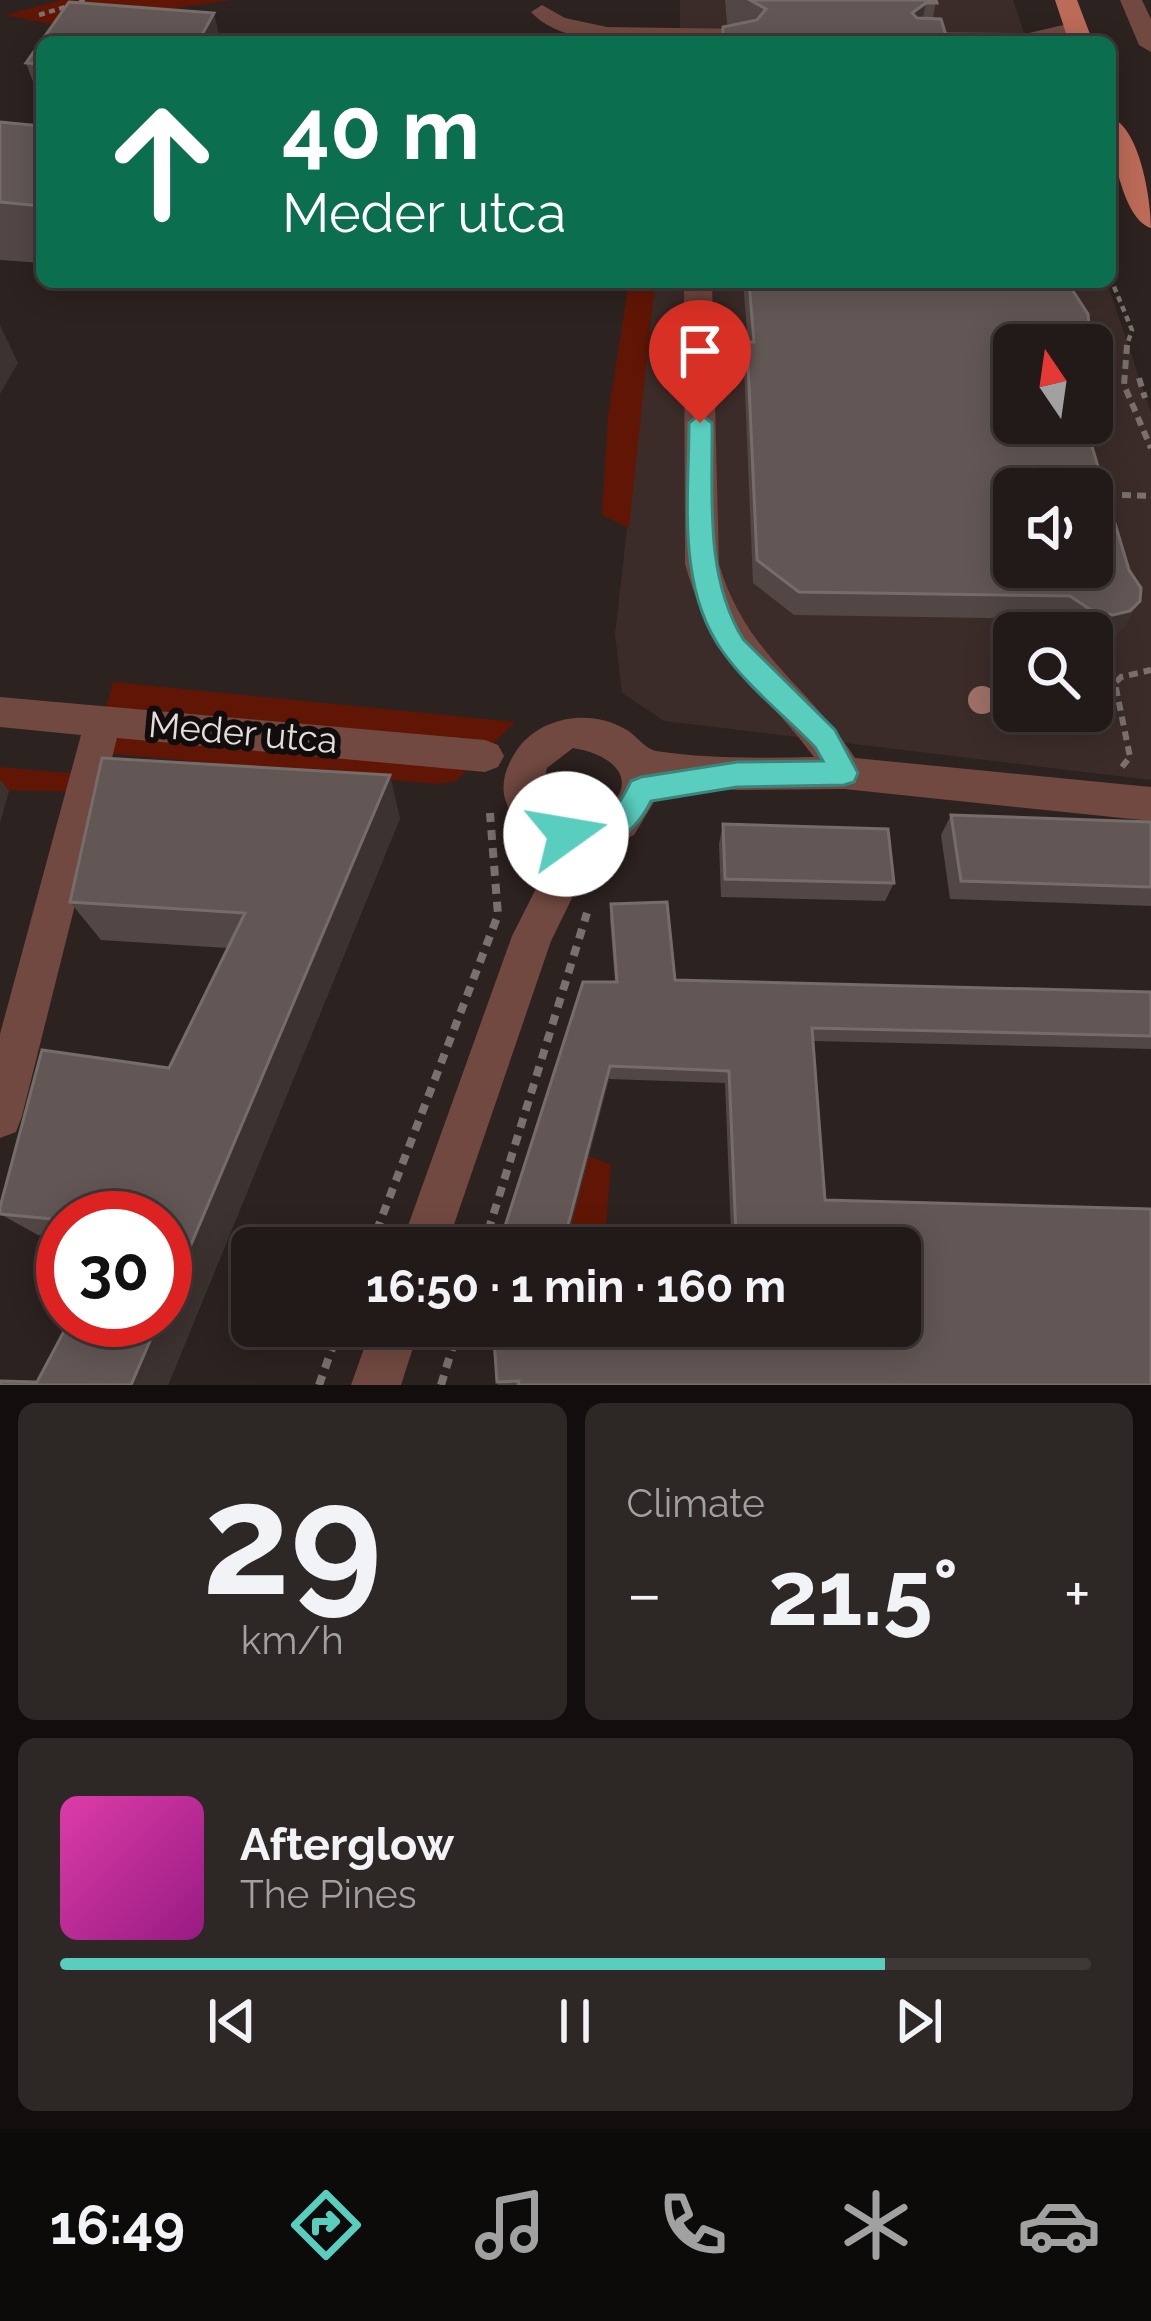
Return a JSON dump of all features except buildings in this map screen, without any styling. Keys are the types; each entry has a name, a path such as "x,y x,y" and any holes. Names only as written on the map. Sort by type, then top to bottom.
{"main road":[{"path":"1066,0 1078,36"},
{"path":"1116,138 1151,220"}],"street":[{"path":"579,30 588,0"},
{"path":"1131,0 1151,46"},
{"path":"542,12 553,23 579,30 747,36"},
{"path":"698,288 702,564 708,595 734,646 825,738 844,773"},
{"name":"Meder utca","path":"0,712 485,756"},
{"path":"0,1116 103,720"},
{"path":"571,732 610,737 640,777 628,817 600,833 566,832 536,818 521,789 528,759 539,747 571,732"},
{"path":"640,777 844,773 1151,804"},
{"path":"430,1227 566,832"},
{"path":"376,1385 389,1347"}],"path":[{"path":"39,15 88,0"},
{"path":"1114,288 1132,329 1123,360 1124,385 1151,448"},
{"path":"1139,378 1145,398"},
{"path":"1113,495 1151,496"},
{"path":"1111,768 1124,767 1130,757 1117,679 1151,670"},
{"path":"378,1227 498,915 485,756"},
{"path":"489,1227 593,892"},
{"path":"319,1385 333,1347"},
{"path":"441,1385 453,1347"}],"shaded area":[{"path":"62,0 232,0 57,25 5,15"},
{"path":"680,0 1013,0 1025,36 680,36"},
{"path":"628,288 654,288 629,528 602,515 608,415"},
{"path":"654,288 1109,288 1151,413 1151,780 664,721 622,693 615,634"},
{"path":"113,682 515,722 456,781 437,784 94,752"},
{"path":"0,767 88,775 84,792 0,790"},
{"path":"589,1156 611,1165 606,1227 570,1227"}],"route":[{"path":"566,834 584,836 616,827 637,804 641,790 737,774 844,773 825,738 734,646 719,623 702,564 700,423"}]}
